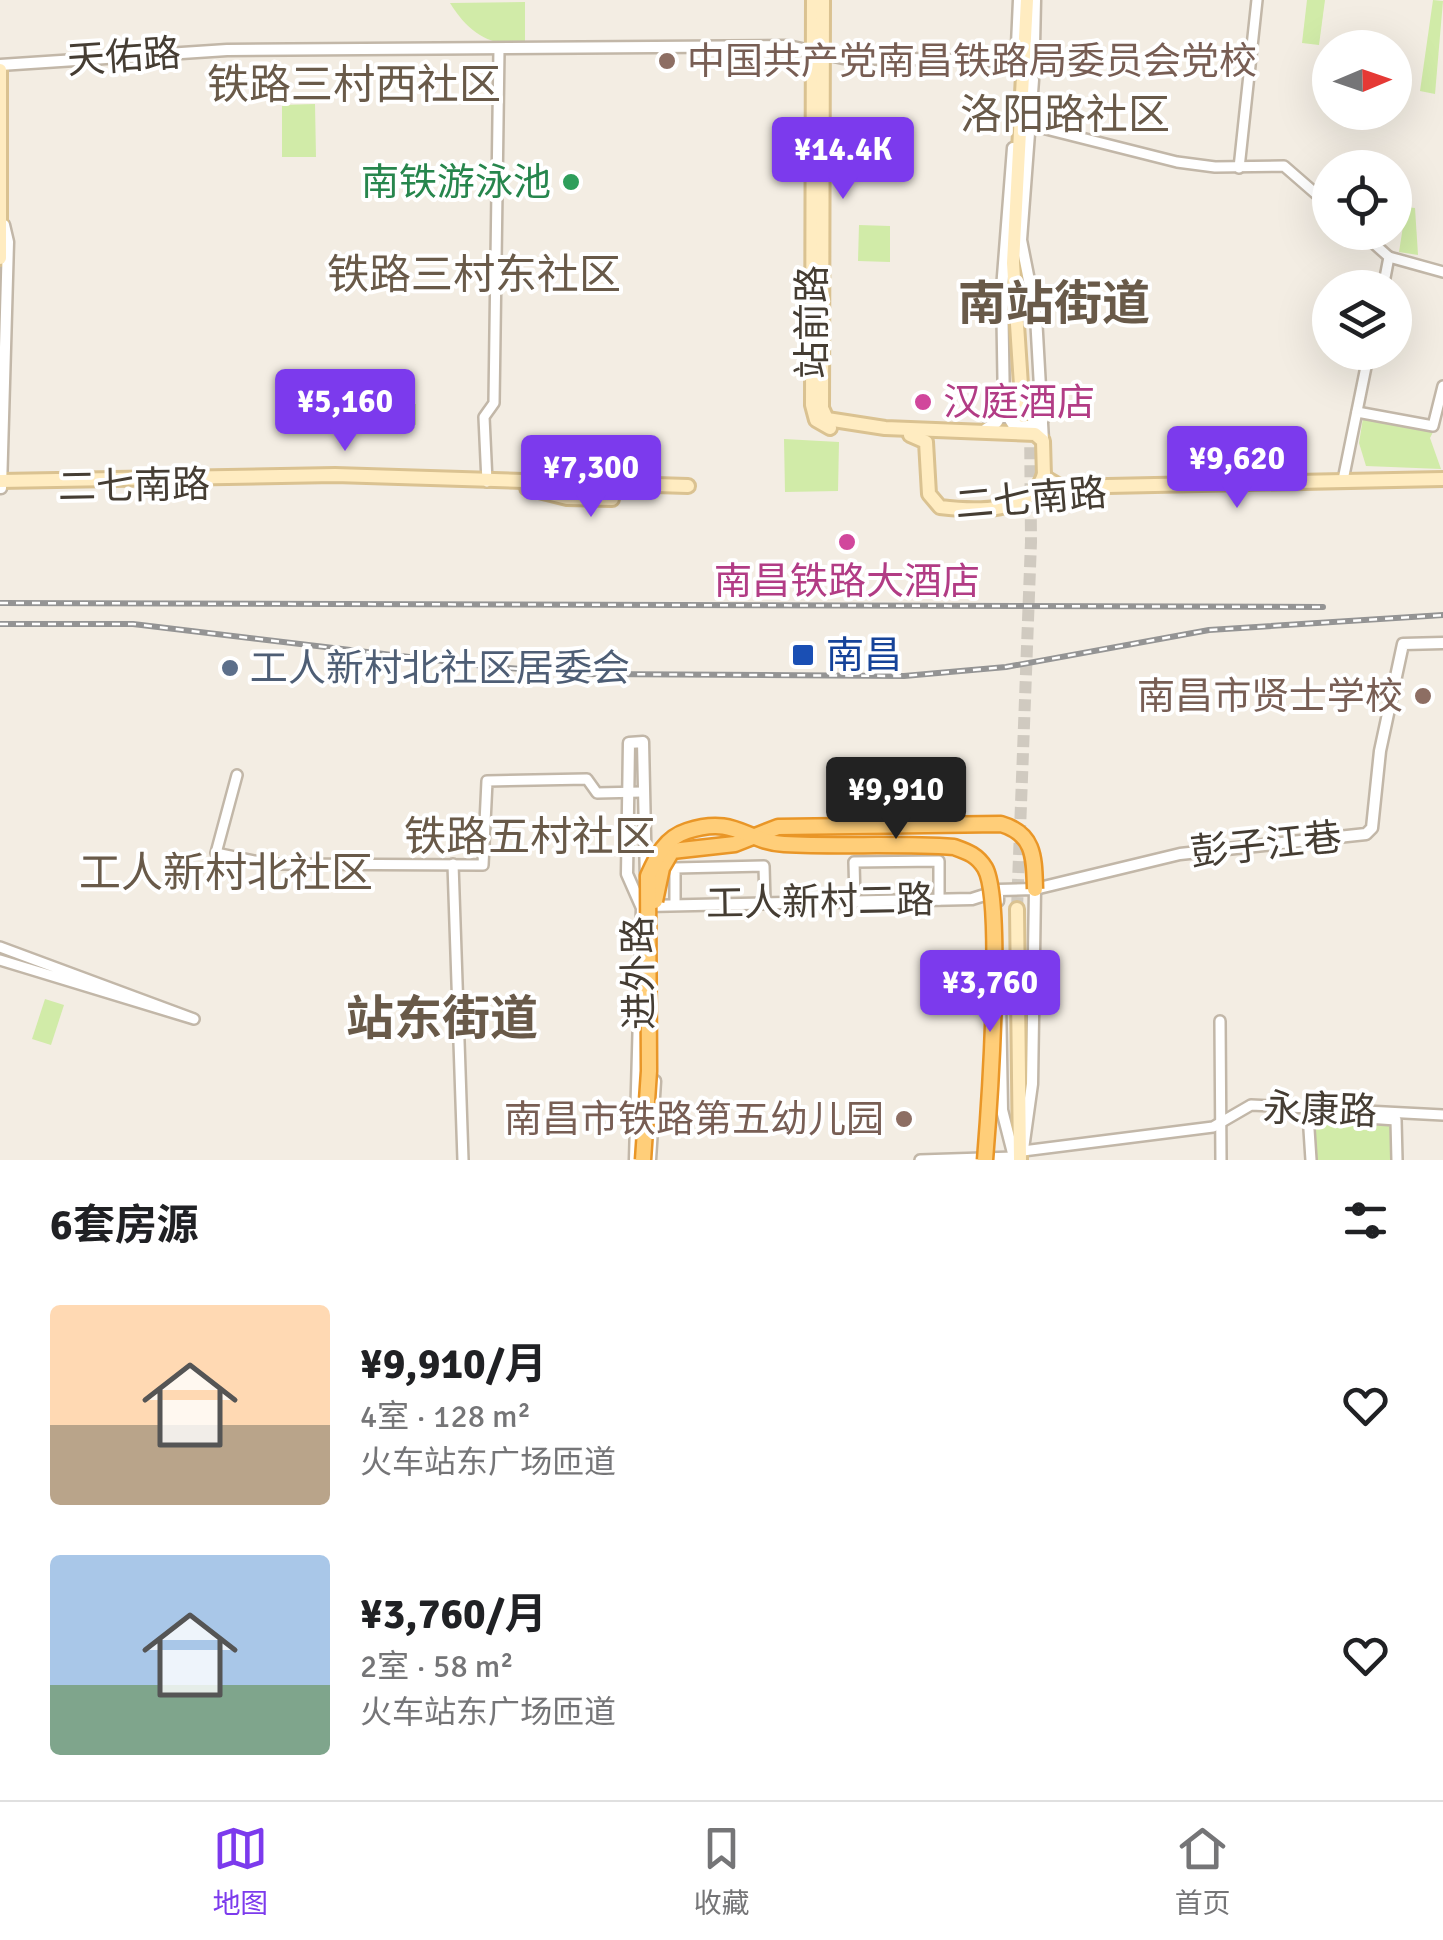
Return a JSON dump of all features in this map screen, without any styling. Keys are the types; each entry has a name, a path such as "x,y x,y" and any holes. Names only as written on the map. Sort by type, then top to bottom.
{"highway":[{"path":"648,906 672,851 735,844 778,827 1002,824 1018,828 1028,839 1034,889"},
{"path":"646,1160 648,876 659,851 674,836 692,829 736,826 779,844 954,847 973,854 986,870 992,901 992,1079 985,1160"}],"main road":[{"name":"站前路","path":"813,0 817,53 817,404"},
{"name":"站前路","path":"817,53 823,0"},
{"path":"1031,0 1012,262 1032,417"},
{"path":"1026,61 1028,124 1018,261 1032,417"},
{"path":"0,68 0,258"},
{"name":"二七南路","path":"817,404 828,420 848,424 1035,434 1043,441 1044,474 1048,482 1061,486 1443,480"},
{"name":"二七南路","path":"817,404 815,418 829,428 925,439 929,494 940,508 1003,507 1032,492 1443,488"},
{"path":"1032,492 1044,474"},
{"name":"二七南路","path":"1,485 335,475 688,486"},
{"name":"二七南路","path":"1,485 341,483 532,488 566,498 612,499 614,484"},
{"path":"1014,909 1019,1158"}],"street":[{"path":"1018,0 1017,45 1026,61 1018,81 1002,289 1004,410 1014,426 1036,426 1032,417"},
{"path":"1239,168 1257,0"},
{"name":"天佑路","path":"0,68 227,50 788,46 817,53 1026,61"},
{"path":"487,482 484,417 494,403 499,49"},
{"path":"1028,124 1177,162 1239,168 1284,166 1312,190"},
{"path":"1,485 8,242 2,214"},
{"path":"1381,250 1389,257 1443,272"},
{"path":"1386,270 1389,257"},
{"path":"1343,480 1365,370"},
{"path":"1357,412 1433,426 1443,386"},
{"path":"986,429 995,425 1004,410"},
{"path":"1032,417 1043,441"},
{"name":"彭子江巷","path":"1034,889 1180,854 1366,834 1372,828 1380,752 1403,644 1443,643"},
{"name":"进外路","path":"635,1160 648,906 628,874 629,743 644,742 643,872 648,906 646,1160"},
{"path":"236,776 216,853 270,864 483,865 487,781 587,778 597,794 642,792"},
{"path":"855,901 854,862 939,861 939,900"},
{"path":"453,864 463,1160"},
{"path":"675,904 674,868 764,866 765,902"},
{"path":"1019,1158 1032,1084 1034,889"},
{"name":"工人新村二路","path":"648,906 972,899 998,890 1034,889"},
{"path":"998,890 1002,1110 1019,1158"},
{"path":"0,947 194,1019 0,960"},
{"path":"1220,1021 1224,1120 1221,1160"},
{"name":"永康路","path":"920,1160 1019,1158 1212,1128 1251,1104 1443,1114"},
{"path":"1311,1160 1308,1114 1396,1120 1398,1160"}],"green space":[{"path":"1307,0 1325,0 1321,30 1312,30 1312,44 1302,43"},
{"path":"1433,0 1443,1 1435,94 1420,91"},
{"path":"525,2 525,43 512,44 481,36 450,3"},
{"path":"315,104 316,157 282,157 282,105"},
{"path":"1412,208 1415,208 1418,255 1399,252 1412,250"},
{"path":"859,225 890,226 890,262 858,261"},
{"path":"377,404 416,404 416,425 377,425"},
{"path":"1363,418 1433,432 1430,438 1441,469 1366,466 1359,443"},
{"path":"784,439 839,442 838,491 785,492"},
{"path":"45,999 64,1005 51,1045 32,1039"},
{"path":"1311,1118 1393,1123 1394,1160 1314,1160"}],"tunnel":[{"path":"1017,909 1031,542 1030,415"}],"railway":[{"path":"0,603 1323,607"},
{"path":"0,624 133,624 493,667 591,674 904,676 1006,667 1209,630 1443,615"}],"place":[{"name":"中国共产党南昌铁路局委员会党校","path":"667,61"},
{"name":"南铁游泳池","path":"571,182"},
{"name":"汉庭酒店","path":"923,402"},
{"name":"南昌铁路大酒店","path":"847,542"},
{"name":"南昌","path":"803,655"},
{"name":"工人新村北社区居委会","path":"230,668"},
{"name":"南昌市贤士学校","path":"1423,696"},
{"name":"南昌市铁路第五幼儿园","path":"904,1119"}],"district":[{"name":"铁路三村西社区","path":"354,85"},
{"name":"洛阳路社区","path":"1065,115"},
{"name":"铁路三村东社区","path":"474,275"},
{"name":"南站街道","path":"1054,304"},
{"name":"铁路五村社区","path":"530,837"},
{"name":"工人新村北社区","path":"226,873"},
{"name":"站东街道","path":"442,1019"}]}
